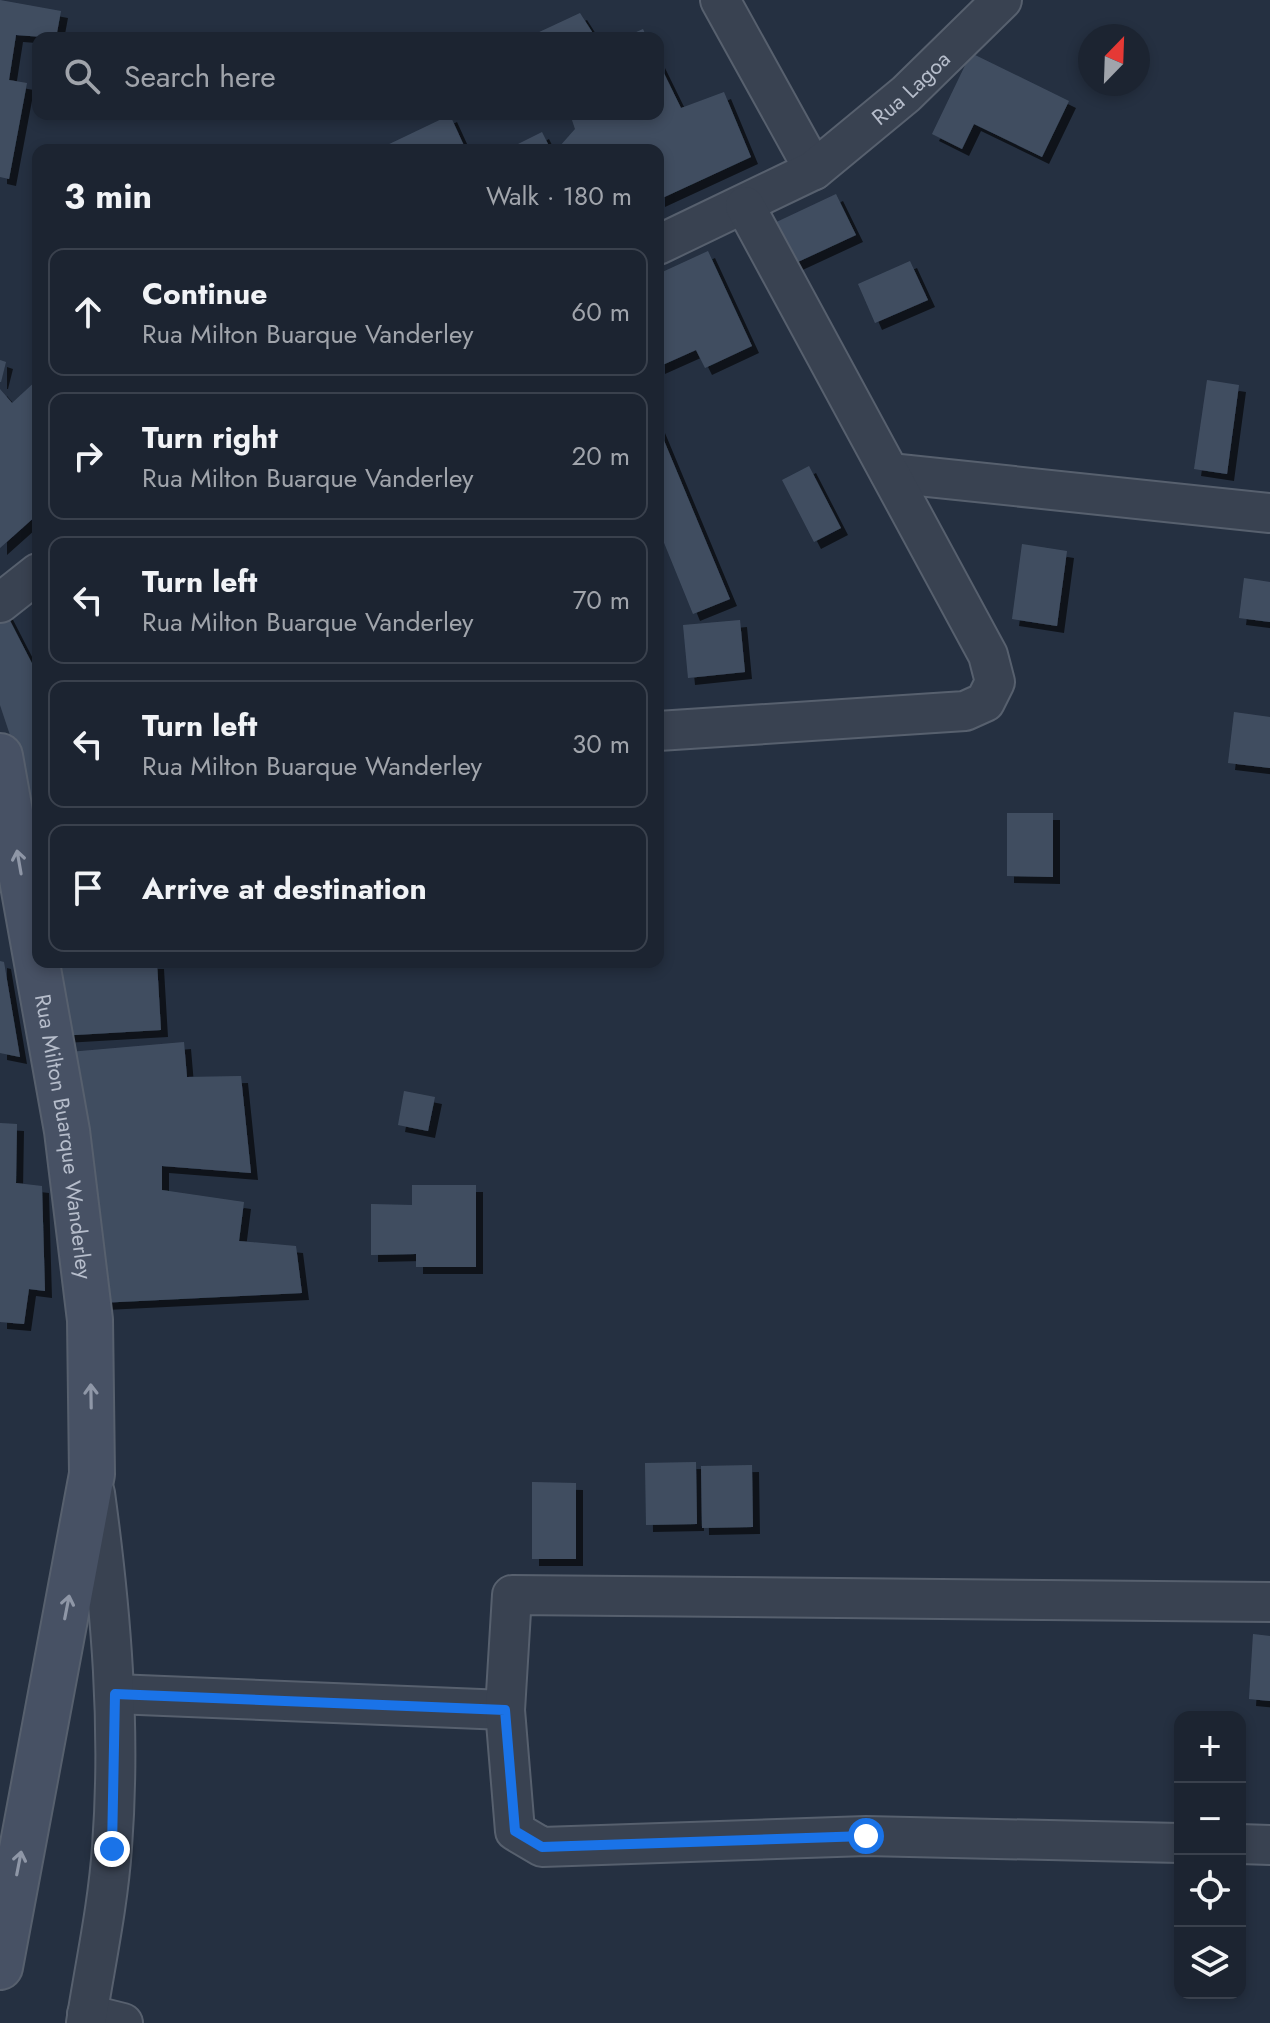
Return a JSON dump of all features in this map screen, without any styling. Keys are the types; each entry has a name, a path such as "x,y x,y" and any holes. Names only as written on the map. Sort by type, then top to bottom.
{"street":[{"path":"720,0 814,170"},
{"name":"Rua Lagoa","path":"664,242 745,206 814,170 906,94 1002,0"},
{"path":"664,731 965,711 985,702 995,682 988,655 745,206"},
{"path":"890,473 1270,513"},
{"path":"0,603 32,578"},
{"name":"Rua Milton Buarque Wanderley","path":"0,756 32,935"},
{"name":"Rua Milton Buarque Wanderley","path":"38,968 67,1131 90,1320 92,1474 110,1601 115,1694 112,1849 86,2019"},
{"name":"Rua Milton Buarque Wanderley","path":"0,1967 92,1474"},
{"path":"1174,1843 866,1836 542,1847 515,1831 505,1710 512,1595 1270,1602"},
{"path":"115,1694 505,1710"},
{"path":"1246,1844 1270,1845"},
{"path":"86,2019 123,2023"}],"building":[{"path":"0,0 61,11 57,32 16,35 9,80 27,83 9,179 0,177"},
{"path":"580,13 592,32 539,32"},
{"path":"971,53 1069,101 1042,157 974,124 962,149 932,134"},
{"path":"664,73 681,108 724,92 751,157 664,197 664,144 562,144 575,129 572,120 664,120"},
{"path":"440,120 452,120 463,144 389,144"},
{"path":"542,132 548,144 518,144"},
{"path":"836,194 856,235 787,267 768,226"},
{"path":"708,251 752,346 705,368 696,350 664,364 664,271"},
{"path":"910,261 928,300 875,323 858,284"},
{"path":"0,360 6,362 1,382 0,382"},
{"path":"1207,380 1239,385 1227,474 1194,469"},
{"path":"32,385 32,519 0,548 0,389 12,403"},
{"path":"664,440 730,599 693,614 664,543"},
{"path":"809,466 841,528 814,542 782,480"},
{"path":"1022,544 1067,551 1057,626 1012,619"},
{"path":"1244,578 1270,582 1270,622 1239,618"},
{"path":"3,607 32,663 32,801 0,705 0,609"},
{"path":"740,620 745,672 688,678 683,625"},
{"path":"1234,712 1270,717 1270,768 1228,763"},
{"path":"1007,813 1053,813 1053,877 1007,876"},
{"path":"0,961 4,962 20,1057 0,1053"},
{"path":"53,968 157,968 161,1030 58,1036"},
{"path":"184,1042 187,1077 241,1076 251,1173 162,1166 162,1190 244,1202 239,1241 296,1246 302,1293 99,1303 69,1052"},
{"path":"404,1091 435,1097 428,1131 398,1125"},
{"path":"0,1123 17,1124 16,1183 42,1186 45,1291 29,1289 24,1324 0,1322"},
{"path":"412,1185 476,1185 476,1267 416,1267 416,1254 371,1255 371,1204 412,1205"},
{"path":"696,1462 697,1524 646,1525 645,1463"},
{"path":"752,1465 753,1527 702,1528 701,1466"},
{"path":"532,1482 576,1483 576,1559 532,1559"},
{"path":"1253,1634 1270,1636 1270,1701 1249,1699"}],"route":[{"path":"112,1849 115,1694 505,1710 515,1831 542,1847 866,1836"}]}
